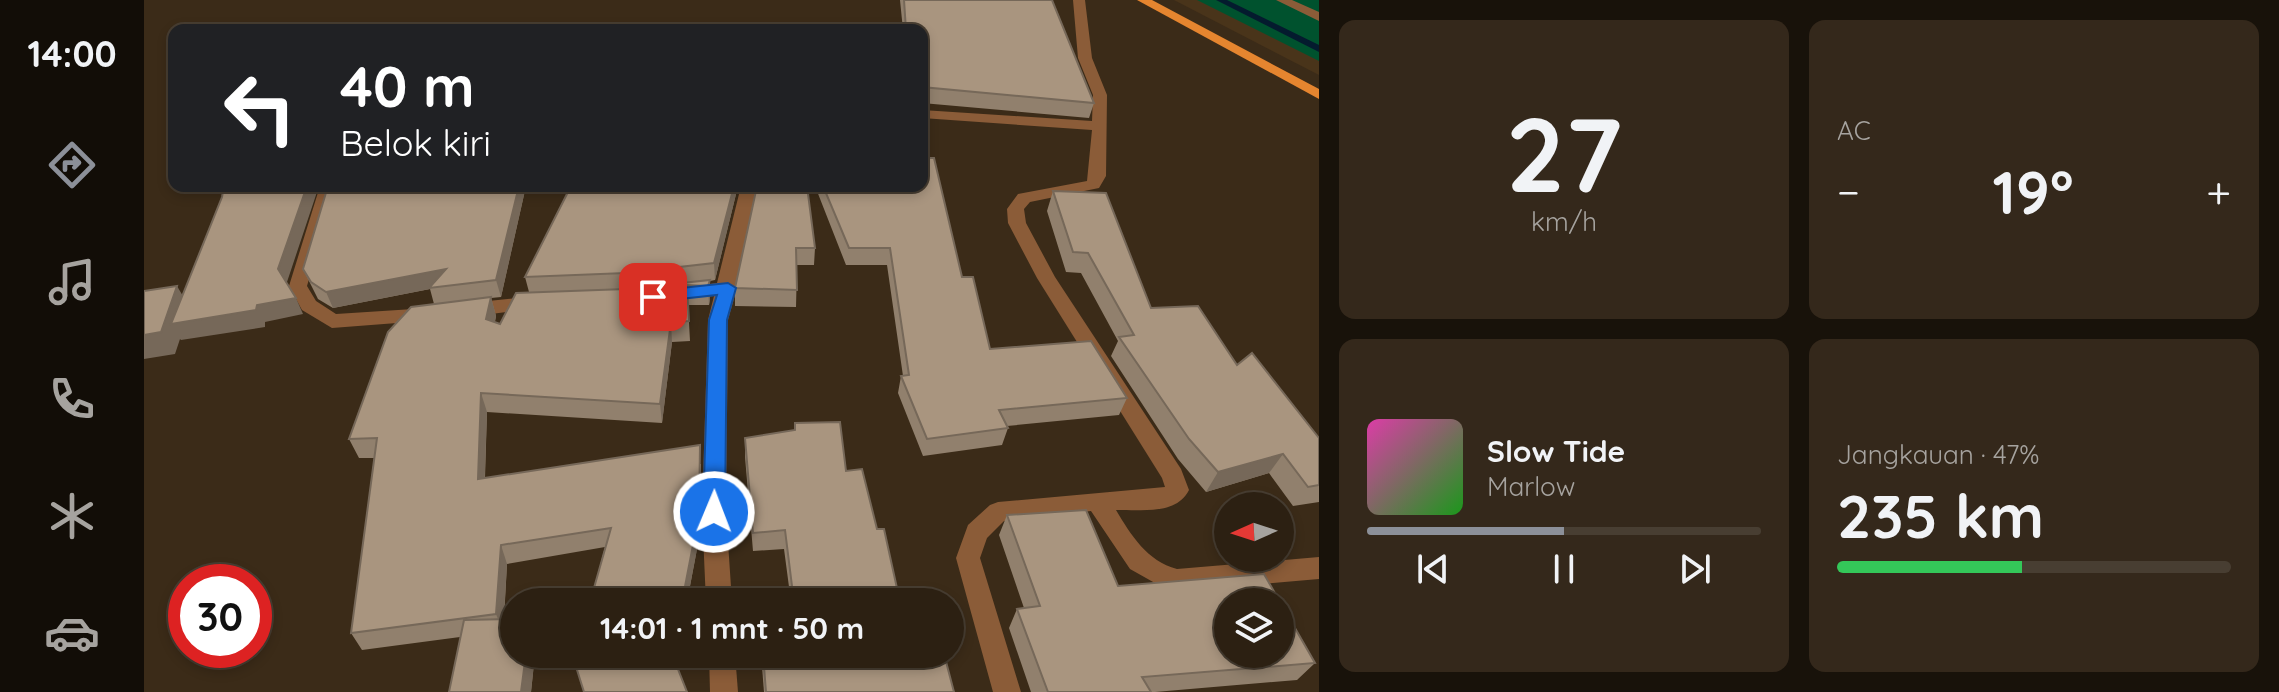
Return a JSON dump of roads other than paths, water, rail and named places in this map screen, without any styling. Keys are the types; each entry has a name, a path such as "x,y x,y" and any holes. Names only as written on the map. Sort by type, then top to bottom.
{"main road":[{"path":"1143,0 1319,95"}],"street":[{"path":"1007,692 968,558 977,532 998,512 1097,501 1168,498 1177,490 1173,476 1046,278 1017,223 1015,209 1024,198 1093,185 1098,176 1100,95 1085,58 1079,0"},
{"path":"1282,0 1319,17"},
{"path":"928,114 1100,126"},
{"path":"326,192 298,286 309,305 332,321 449,314 551,302"},
{"path":"718,588 714,512 718,320 728,288 748,192"},
{"path":"671,295 728,288"},
{"path":"1097,501 1139,564 1157,577 1177,580 1319,568"},
{"path":"723,668 724,692"}],"waterway":[{"path":"1220,0 1319,49"}]}
